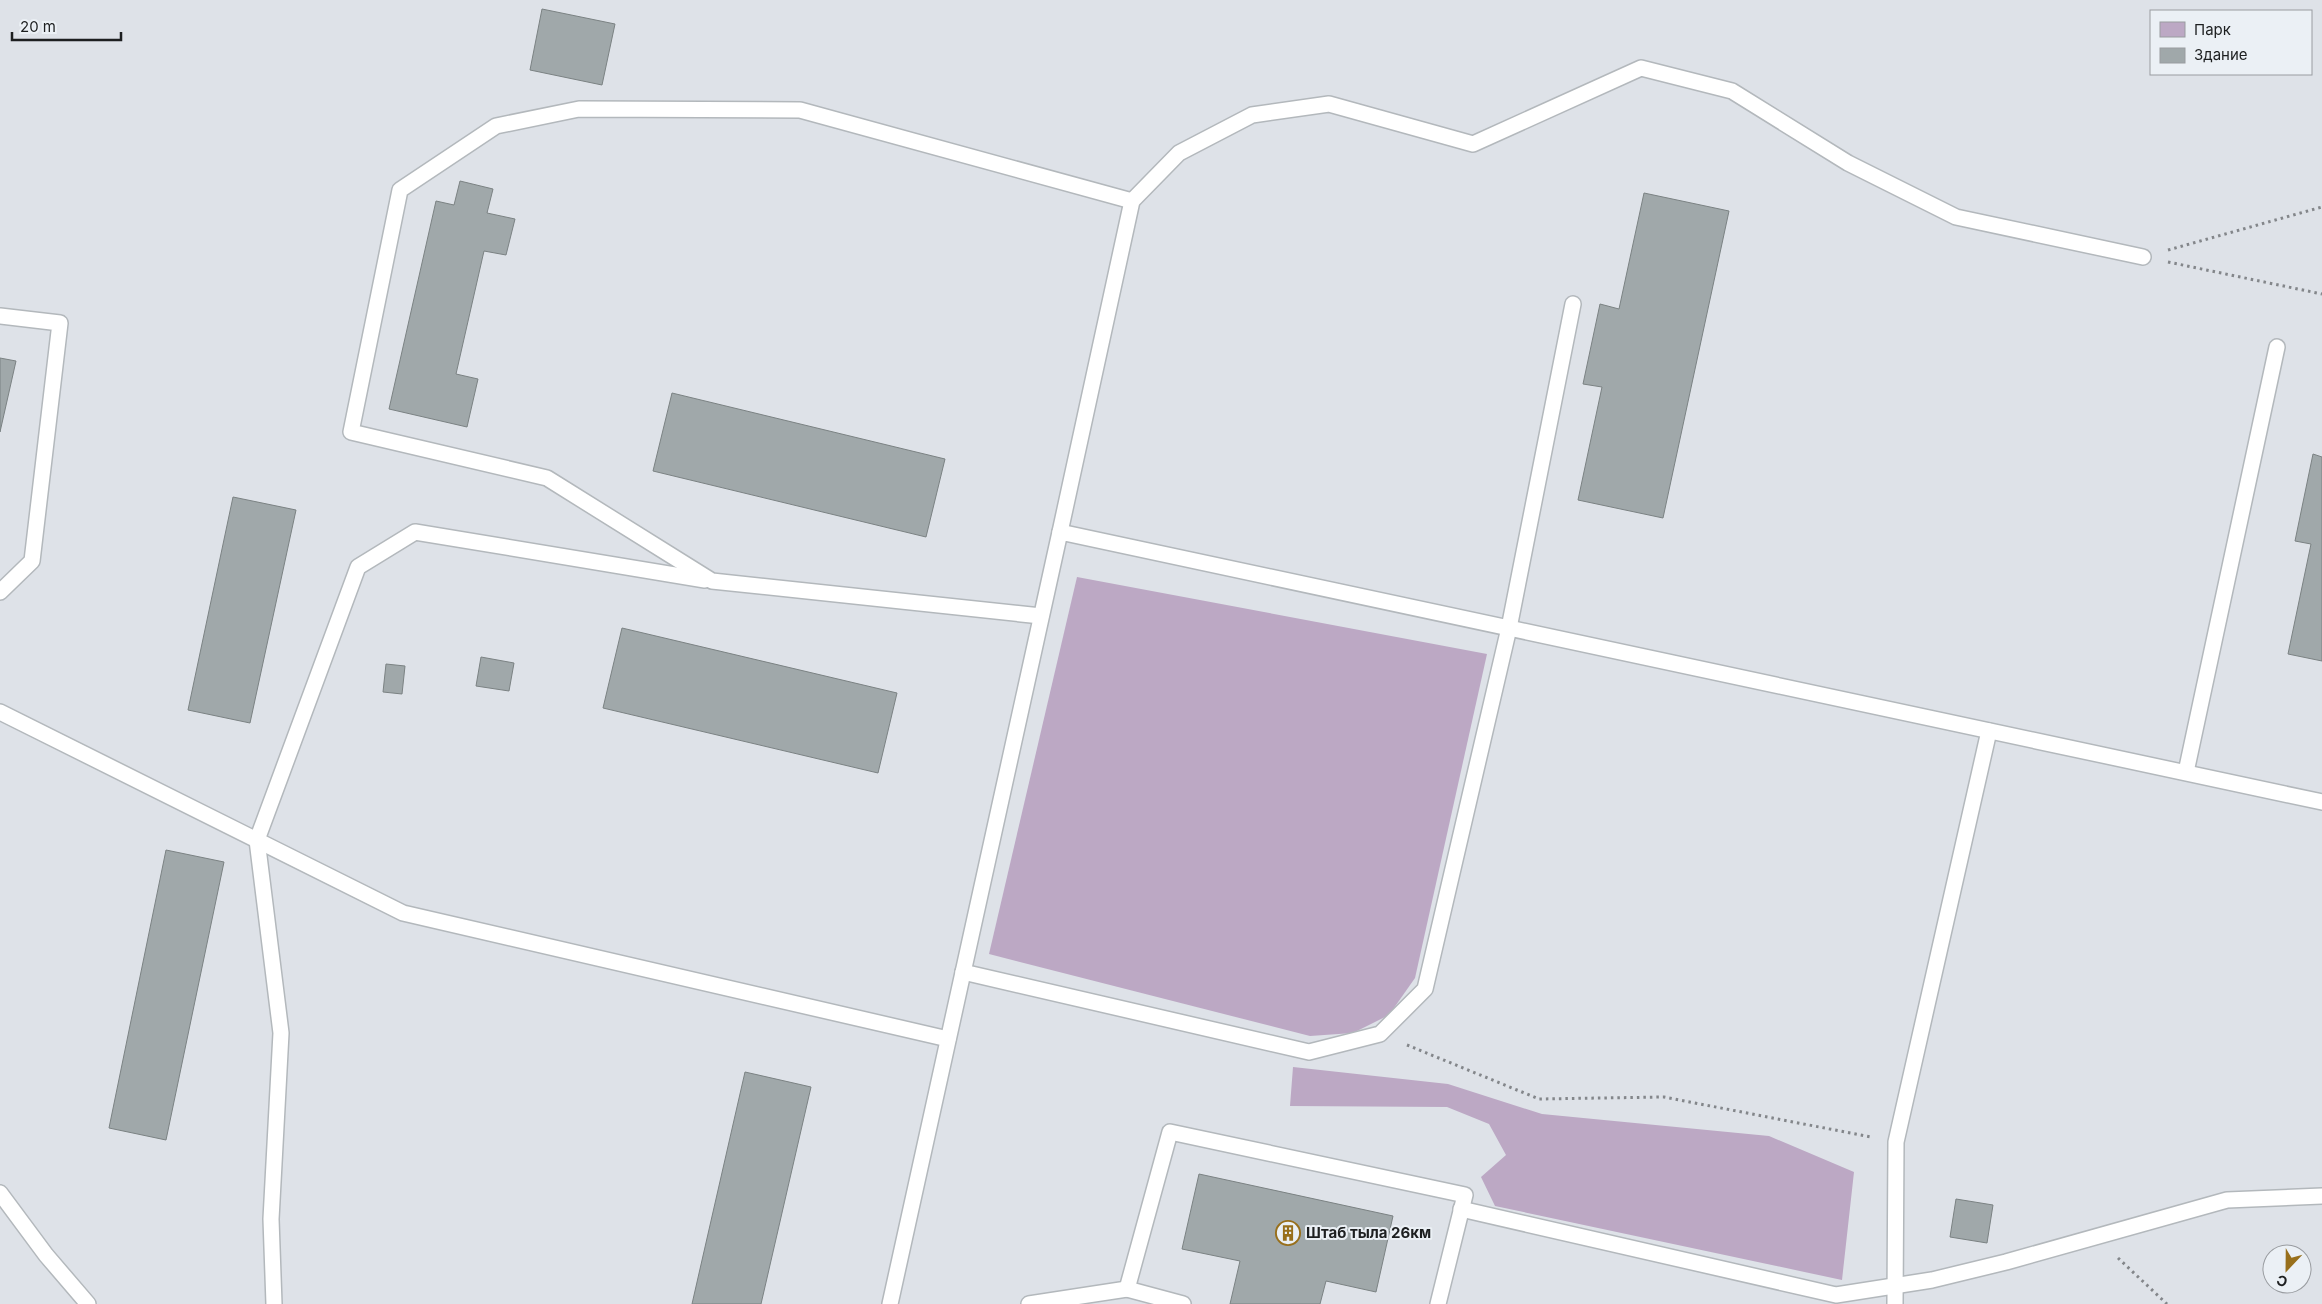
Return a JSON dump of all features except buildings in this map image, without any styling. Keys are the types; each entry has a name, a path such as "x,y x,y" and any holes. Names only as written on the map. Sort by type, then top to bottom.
{"lane":[{"path":"890,1304 1132,201 1179,153 1252,115 1329,104 1473,144 1641,68 1732,91 1848,163 1956,217 2143,257"},
{"path":"712,581 547,478 351,432 400,190 496,126 579,109 800,110 1132,201"},
{"path":"963,972 1309,1052 1380,1034 1425,989 1509,628 1573,304"},
{"path":"0,316 60,323 32,561 0,592"},
{"path":"2186,772 2277,347"},
{"path":"274,1304 271,1218 281,1033 257,840 358,567 415,532 712,581 1041,616"},
{"path":"1060,532 2322,802"},
{"path":"0,712 404,913 948,1039"},
{"path":"1895,1304 1896,1142 1989,731"},
{"path":"1127,1289 1170,1132 1465,1195 1438,1304"},
{"path":"0,1193 46,1255 88,1304"},
{"path":"1461,1209 1836,1295 1941,1278 2227,1200 2322,1196"},
{"path":"1029,1304 1127,1289 1183,1304"}],"path":[{"path":"2143,257 2322,207"},
{"path":"2143,257 2322,294"},
{"path":"1380,1034 1539,1100 1664,1098 1896,1142"},
{"path":"2096,1237 2167,1304"}],"green space":[{"path":"1077,577 1487,654 1415,978 1389,1015 1353,1033 1310,1036 989,954"},
{"path":"1293,1067 1448,1084 1542,1114 1769,1136 1854,1172 1842,1280 1495,1206 1481,1177 1506,1155 1489,1124 1447,1107 1290,1106"}],"place":[{"name":"Штаб тыла 26км","path":"1288,1233"}]}
